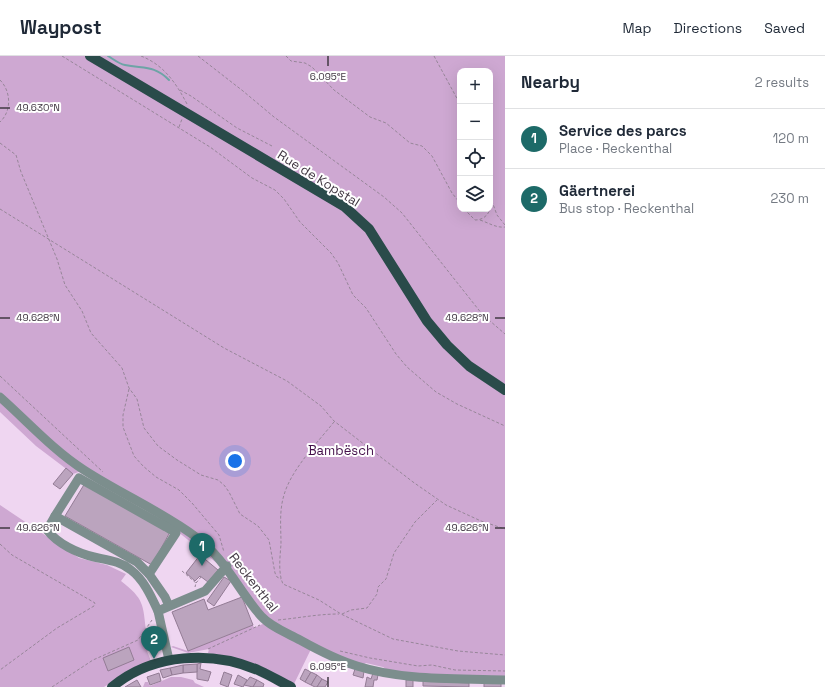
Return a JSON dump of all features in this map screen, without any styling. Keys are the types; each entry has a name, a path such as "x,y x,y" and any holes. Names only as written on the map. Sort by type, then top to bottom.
{"main road":[{"name":"Rue de Kopstal","path":"90,56 345,207 370,229 427,321 447,345 469,366 505,390"},
{"path":"112,687 135,672 169,660 201,657 240,664 260,671 290,687"}],"street":[{"name":"Reckenthal","path":"0,396 82,474 156,516 197,537 226,566 250,602 267,621 312,647 359,667 393,674 505,680"},
{"path":"82,474 47,530 58,542 82,553 116,561 131,570 141,580 158,611 169,660"},
{"path":"55,516 137,562 149,574 165,597 169,606"},
{"path":"149,574 176,533 156,516"},
{"path":"158,611 205,591 226,566"}],"path":[{"path":"62,56 210,147 252,178 275,190 284,199 300,222 331,253 338,263 353,295 366,308 396,354 407,367 436,392 457,404 505,426"},
{"path":"141,56 156,62 180,90 187,104 185,112"},
{"path":"198,56 274,117 378,193 402,213 482,314 505,334"},
{"path":"286,56 291,61 305,63 312,67 334,90 370,117 386,123 410,143 422,146 432,156 452,193 457,199"},
{"path":"434,56 457,98"},
{"path":"0,80 4,84 9,96 7,112 0,122"},
{"path":"180,90 237,128 272,146"},
{"path":"179,128 182,123"},
{"path":"0,143 16,155 21,172 50,240 65,285 82,311 91,332 122,368 129,388 137,398 144,428 158,446 201,475 218,480 229,492 240,514 258,526 267,536 271,544 275,573 277,577 281,579 288,588 319,600 341,614 400,640 458,651 505,655"},
{"path":"493,205 497,215 505,225"},
{"path":"0,209 224,348 287,381 321,406 334,421 438,500 481,521 505,529"},
{"path":"467,212 475,220 489,222 498,228 505,228"},
{"path":"480,220 489,212"},
{"path":"0,376 104,473"},
{"path":"129,388 124,408 123,427 134,456 152,474 179,490 192,503 219,535 224,552"},
{"path":"281,579 281,510 284,495 290,480 334,421"},
{"path":"281,623 275,620 296,619 300,616 307,617 316,614 341,614 351,610 367,608 374,600 378,587 388,573 394,553 415,522 438,500"},
{"path":"0,544 12,554 95,603 94,606 57,628 0,670"},
{"path":"182,571 196,583"},
{"path":"195,596 196,583 201,577"},
{"path":"52,687 93,660 138,640 143,636 158,611"},
{"path":"201,657 209,649 267,621"},
{"path":"339,651 418,666 432,665 455,670 505,671"}],"green space":[{"name":"Bambësch","path":"0,56 505,56 505,680 393,674 383,667 366,663 359,667 312,647 294,684 253,664 208,653 209,649 188,653 171,647 173,646 188,651 253,625 254,628 267,622 224,569 177,531 84,470 73,474 36,446 0,412"},
{"path":"0,505 79,558 107,565 126,574 121,581 129,587 141,603 146,631 152,629 161,641 162,649 153,652 152,649 147,651 151,661 133,668 104,687 0,687"},
{"path":"171,677 181,677 193,680 195,683 204,687 143,687 145,682 148,682 150,686"}],"building":[{"path":"66,468 73,474 60,489 53,484"},
{"path":"85,483 170,532 152,565 65,516"},
{"path":"200,555 218,570 208,582 200,576 195,581 186,573"},
{"path":"224,577 231,581 214,606 207,601"},
{"path":"242,597 253,625 188,651 172,612 204,599 208,610"},
{"path":"129,647 134,660 108,671 103,658"},
{"path":"201,663 200,669 211,672 208,681 197,679 197,664"},
{"path":"197,664 197,672 183,673 183,665"},
{"path":"183,665 183,673 172,675 170,668"},
{"path":"170,668 172,675 163,678 160,670"},
{"path":"305,669 311,672 305,682 300,679"},
{"path":"355,669 364,671 363,678 353,675"},
{"path":"224,672 232,675 228,687 220,684"},
{"path":"311,672 317,675 311,685 305,682"},
{"path":"159,673 161,681 150,685 147,677"},
{"path":"373,673 378,675 377,680 374,680 373,687 365,687 367,677 371,679"},
{"path":"238,675 247,680 243,687 234,684"},
{"path":"317,675 322,679 317,687 315,687 311,685"},
{"path":"250,677 257,680 253,687 244,685"},
{"path":"322,679 328,682 325,687 317,687"},
{"path":"137,680 141,687 125,687"},
{"path":"257,680 264,684 263,687 253,687"},
{"path":"406,680 413,680 413,687 406,687"},
{"path":"423,681 469,683 469,687 423,686"},
{"path":"484,683 501,683 501,687 484,687"}],"waterway":[{"path":"108,56 118,63 148,68 164,75 169,80"}],"place":[{"name":"Service des parcs","path":"202,566"},
{"name":"Gäertnerei","path":"154,659"}]}
